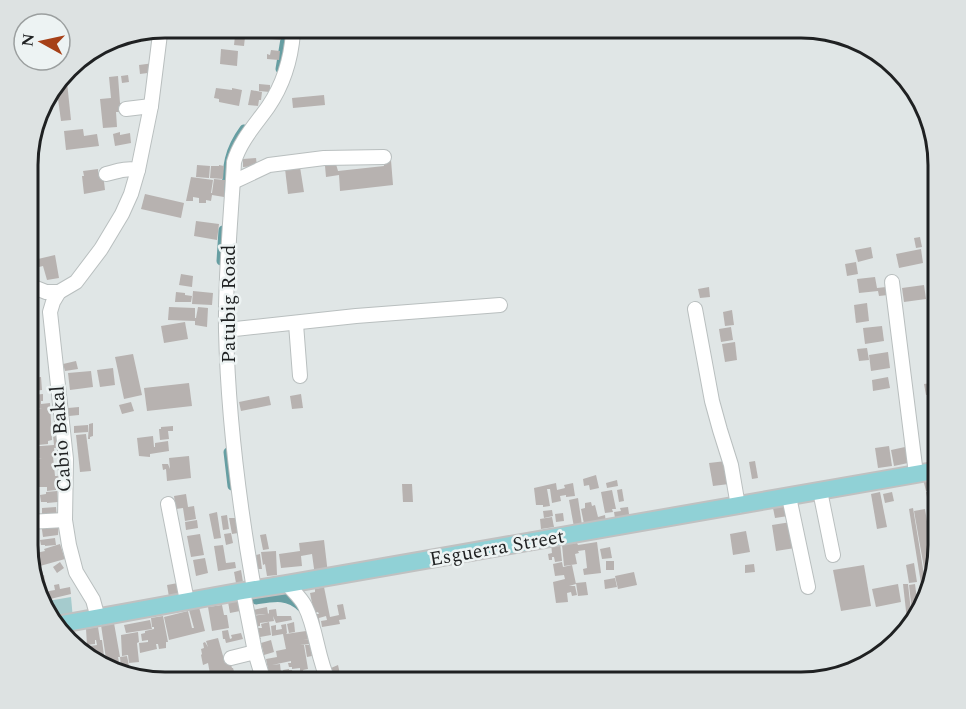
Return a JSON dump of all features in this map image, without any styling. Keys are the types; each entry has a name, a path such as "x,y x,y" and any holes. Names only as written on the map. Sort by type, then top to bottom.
{"main road":[{"name":"Esguerra Street","path":"65,623 928,472"}],"street":[{"path":"38,289 46,292 59,292 76,282 101,249 122,214 138,170 151,106 159,38"},
{"name":"Patubig Road","path":"261,671 255,652 236,470 226,330 227,278 236,154 275,97 288,61 291,38"},
{"path":"126,109 151,106"},
{"path":"233,182 270,165 324,158 384,157"},
{"path":"106,174 129,168 138,170"},
{"path":"892,282 916,474"},
{"name":"Cabio Bakal","path":"59,292 50,312 66,459 65,520 76,572 93,600 98,618"},
{"path":"226,330 356,316 500,305"},
{"path":"695,309 712,400 731,465 738,506"},
{"path":"296,324 300,376"},
{"path":"820,491 833,555"},
{"path":"789,497 808,587"},
{"path":"168,504 188,601"},
{"path":"38,521 65,520"},
{"path":"287,584 304,603 325,671"},
{"path":"231,658 255,652"}],"shaded area":[{"path":"71,597 73,619 63,621 51,600"}],"building":[{"path":"235,38 245,38 244,46 234,45"},
{"path":"221,49 238,51 237,66 220,64"},
{"path":"271,50 280,51 279,60 267,59 267,54 270,55"},
{"path":"154,63 155,72 140,74 139,65"},
{"path":"128,75 129,82 122,83 121,76"},
{"path":"118,76 120,103 123,103 124,112 116,112 117,127 103,128 100,99 111,98 109,77"},
{"path":"67,83 71,120 61,121 58,96"},
{"path":"259,84 270,85 270,92 259,91"},
{"path":"216,88 242,90 239,106 219,102 219,99 214,98"},
{"path":"251,90 262,92 258,106 248,105"},
{"path":"324,95 325,105 293,108 292,98"},
{"path":"83,129 84,136 97,134 99,146 66,150 64,131"},
{"path":"120,132 120,135 130,133 131,143 115,146 113,134"},
{"path":"256,158 257,166 243,167 243,159"},
{"path":"383,160 391,160 393,185 340,191 339,175 326,177 325,166 336,164 338,171 384,166"},
{"path":"197,165 210,166 209,178 196,177"},
{"path":"211,166 224,166 223,179 210,178"},
{"path":"300,167 304,192 288,194 285,169"},
{"path":"98,169 98,173 103,173 105,190 84,194 83,171"},
{"path":"191,177 213,180 211,193 214,179 225,180 224,197 212,195 211,201 206,200 206,203 199,203 199,198 193,197 193,201 186,201"},
{"path":"145,194 184,203 181,218 141,209"},
{"path":"196,221 219,224 217,240 194,236"},
{"path":"920,237 922,247 916,248 914,238"},
{"path":"871,247 873,258 858,262 855,250"},
{"path":"921,249 923,263 899,268 896,254"},
{"path":"55,255 59,278 47,280 43,266 39,267 38,259"},
{"path":"856,262 858,274 847,276 845,264"},
{"path":"181,274 193,276 192,287 179,285"},
{"path":"875,277 877,288 886,287 888,295 879,296 878,291 859,293 857,279"},
{"path":"924,285 926,299 904,302 902,288"},
{"path":"709,287 710,297 700,298 698,289"},
{"path":"193,291 213,293 212,305 192,304"},
{"path":"176,292 192,296 191,302 175,302"},
{"path":"867,303 869,321 856,323 854,305"},
{"path":"169,307 195,308 195,318 198,307 208,308 207,327 195,325 195,321 168,320"},
{"path":"732,310 734,325 725,326 723,312"},
{"path":"185,322 188,339 164,343 161,326"},
{"path":"882,326 884,341 865,344 863,328"},
{"path":"731,327 733,340 721,342 719,329"},
{"path":"735,342 737,360 725,362 722,344"},
{"path":"867,348 869,360 859,361 857,349"},
{"path":"888,352 890,368 871,371 869,355"},
{"path":"133,354 142,395 124,399 115,357"},
{"path":"76,361 78,369 65,371 63,364"},
{"path":"113,368 115,385 100,387 97,370"},
{"path":"91,371 93,387 70,390 68,373"},
{"path":"38,377 41,377 42,390 38,390"},
{"path":"888,377 890,388 873,391 872,380"},
{"path":"189,383 192,406 147,411 144,388"},
{"path":"928,383 928,395 926,395 924,384"},
{"path":"38,394 43,394 41,404 50,403 52,440 48,441 48,444 38,445 38,409 42,408 38,408"},
{"path":"301,394 303,408 292,409 290,396"},
{"path":"269,396 271,405 241,411 239,402"},
{"path":"131,402 134,411 122,414 119,405"},
{"path":"79,407 79,415 69,416 68,408"},
{"path":"93,423 93,436 88,439 89,424"},
{"path":"88,425 88,432 74,433 74,426"},
{"path":"173,426 173,431 168,431 169,439 160,440 159,429"},
{"path":"62,434 62,447 54,448 55,456 53,456 55,476 58,476 59,486 56,486 56,490 47,491 47,487 38,487 38,459 42,458 38,458 38,446 54,445 53,435"},
{"path":"86,434 91,471 80,472 76,435"},
{"path":"153,436 154,447 155,443 168,441 169,451 150,454 150,457 139,456 137,438"},
{"path":"889,446 892,466 878,468 875,448"},
{"path":"905,447 908,463 894,466 891,450"},
{"path":"189,456 191,478 167,481 166,469 163,470 162,464 168,464 170,469 169,458"},
{"path":"726,461 729,484 713,486 709,463"},
{"path":"755,461 758,478 752,479 749,462"},
{"path":"596,475 599,488 590,490 589,485 584,486 583,479"},
{"path":"928,478 928,491 926,491 923,479"},
{"path":"617,480 618,486 607,488 606,483"},
{"path":"556,483 557,490 573,483 575,496 560,496 561,501 552,503 550,489 547,489 550,506 536,505 534,488"},
{"path":"402,484 412,484 413,502 403,502"},
{"path":"622,489 624,501 619,502 617,490"},
{"path":"612,490 616,509 605,513 601,492"},
{"path":"57,491 58,502 41,502 40,495"},
{"path":"880,492 887,527 877,529 871,494"},
{"path":"892,492 894,501 885,503 883,494"},
{"path":"186,494 188,507 194,506 196,519 185,521 183,508 176,509 174,496"},
{"path":"578,498 582,525 574,527 569,500"},
{"path":"591,502 592,506 595,505 598,517 605,515 606,524 585,529 581,509 585,508 585,503"},
{"path":"787,505 788,516 775,518 773,508"},
{"path":"56,507 57,519 42,519 42,508"},
{"path":"628,507 630,521 616,524 614,512"},
{"path":"913,508 924,576 921,586 909,509"},
{"path":"925,509 928,553 925,573 914,511"},
{"path":"552,510 553,516 544,518 543,511"},
{"path":"217,512 221,538 214,539 209,514"},
{"path":"563,513 564,521 556,522 555,514"},
{"path":"227,515 229,529 223,530 221,516"},
{"path":"552,517 554,527 541,529 540,519"},
{"path":"229,518 235,518 238,533 232,534"},
{"path":"197,520 198,528 186,530 185,522"},
{"path":"59,522 58,535 43,537 41,523"},
{"path":"791,522 795,548 776,551 772,525"},
{"path":"746,531 750,552 733,555 730,534"},
{"path":"231,533 233,543 226,545 224,534"},
{"path":"200,534 204,555 191,557 187,536"},
{"path":"266,534 269,549 263,550 260,535"},
{"path":"55,538 56,545 41,545 40,540"},
{"path":"324,540 328,574 315,576 312,554 301,556 302,566 281,568 279,554 300,551 299,543"},
{"path":"597,542 601,573 584,575 583,569 587,568 585,550 575,554 577,564 564,566 562,545"},
{"path":"560,543 562,561 555,562 554,557 549,560 548,554 552,553 551,544"},
{"path":"60,544 65,559 40,566 38,553 45,551 44,549"},
{"path":"223,545 226,563 235,562 236,568 218,571 214,546"},
{"path":"610,547 612,558 602,559 600,549"},
{"path":"276,551 277,575 267,576 261,552"},
{"path":"260,554 262,569 257,569 256,555"},
{"path":"205,558 208,573 196,576 193,560"},
{"path":"606,561 614,561 614,570 606,570"},
{"path":"60,562 64,568 57,573 53,567"},
{"path":"562,562 563,567 572,565 576,584 569,586 575,586 577,595 572,596 571,592 567,593 568,602 556,603 553,582 565,579 564,575 555,576 553,564"},
{"path":"914,563 917,582 909,583 906,565"},
{"path":"754,564 755,572 745,573 745,565"},
{"path":"864,565 871,606 841,611 833,570"},
{"path":"241,570 243,582 236,583 234,572"},
{"path":"634,572 637,585 618,589 615,576"},
{"path":"42,575 44,575 46,586 44,585"},
{"path":"615,578 617,587 605,589 604,580"},
{"path":"586,582 588,595 578,596 576,583"},
{"path":"178,583 180,595 169,597 167,585"},
{"path":"59,584 60,589 70,587 71,594 50,599 47,591 55,590 54,585"},
{"path":"898,584 901,602 876,607 872,589"},
{"path":"903,584 908,584 911,608 907,616"},
{"path":"915,584 917,597 911,607 909,585"},
{"path":"324,587 330,617 339,615 337,605 343,604 346,619 339,620 340,624 322,627 321,621 327,620 326,616 319,618 320,625 317,625 316,614 319,614 314,613 310,593"},
{"path":"238,600 240,611 230,613 228,602"},
{"path":"222,605 224,615 227,615 229,628 212,631 208,607"},
{"path":"199,607 205,631 169,640 164,617 188,611 192,628 194,628 189,610"},
{"path":"267,607 268,614 269,610 276,609 277,616 291,616 292,620 276,623 273,616 274,621 260,623 260,626 254,627 253,616 266,614 254,615 253,610"},
{"path":"163,616 168,642 166,642 166,648 159,649 156,644 157,649 140,653 139,643 148,642 148,640 142,641 141,634 154,629 151,618"},
{"path":"150,620 152,629 126,633 124,625"},
{"path":"269,622 271,635 260,637 261,639 258,640 256,628 262,628 261,624"},
{"path":"294,622 295,632 289,633 287,624"},
{"path":"114,623 119,663 106,657 101,625"},
{"path":"286,624 286,634 306,631 308,639 303,640 310,639 310,644 300,645 304,645 308,669 303,671 298,671 300,668 292,669 288,663 291,661 272,665 280,664 281,671 268,671 266,659 277,657 276,651 286,649 283,634 272,636 271,626 276,625 276,630 282,629 281,625"},
{"path":"98,627 104,656 89,647 97,645 96,640 95,644 87,645 86,629"},
{"path":"228,630 230,639 231,635 241,633 243,639 226,643 222,631"},
{"path":"138,632 139,662 129,663 128,655 122,656 121,635"},
{"path":"218,638 225,663 230,661 234,671 209,671 208,663 203,665 201,649 204,648 203,643 205,642 208,647 206,641"},
{"path":"271,640 274,652 264,655 261,643"},
{"path":"305,645 310,645 312,656 307,657"},
{"path":"127,656 129,666 121,664 120,657"},
{"path":"338,665 339,671 332,671 331,668"}],"waterway":[{"path":"280,69 285,38"},
{"path":"226,192 229,159 244,129"},
{"path":"221,261 223,230"},
{"path":"228,452 232,486"},
{"path":"252,597 256,600 275,598 291,600 302,608"}]}
